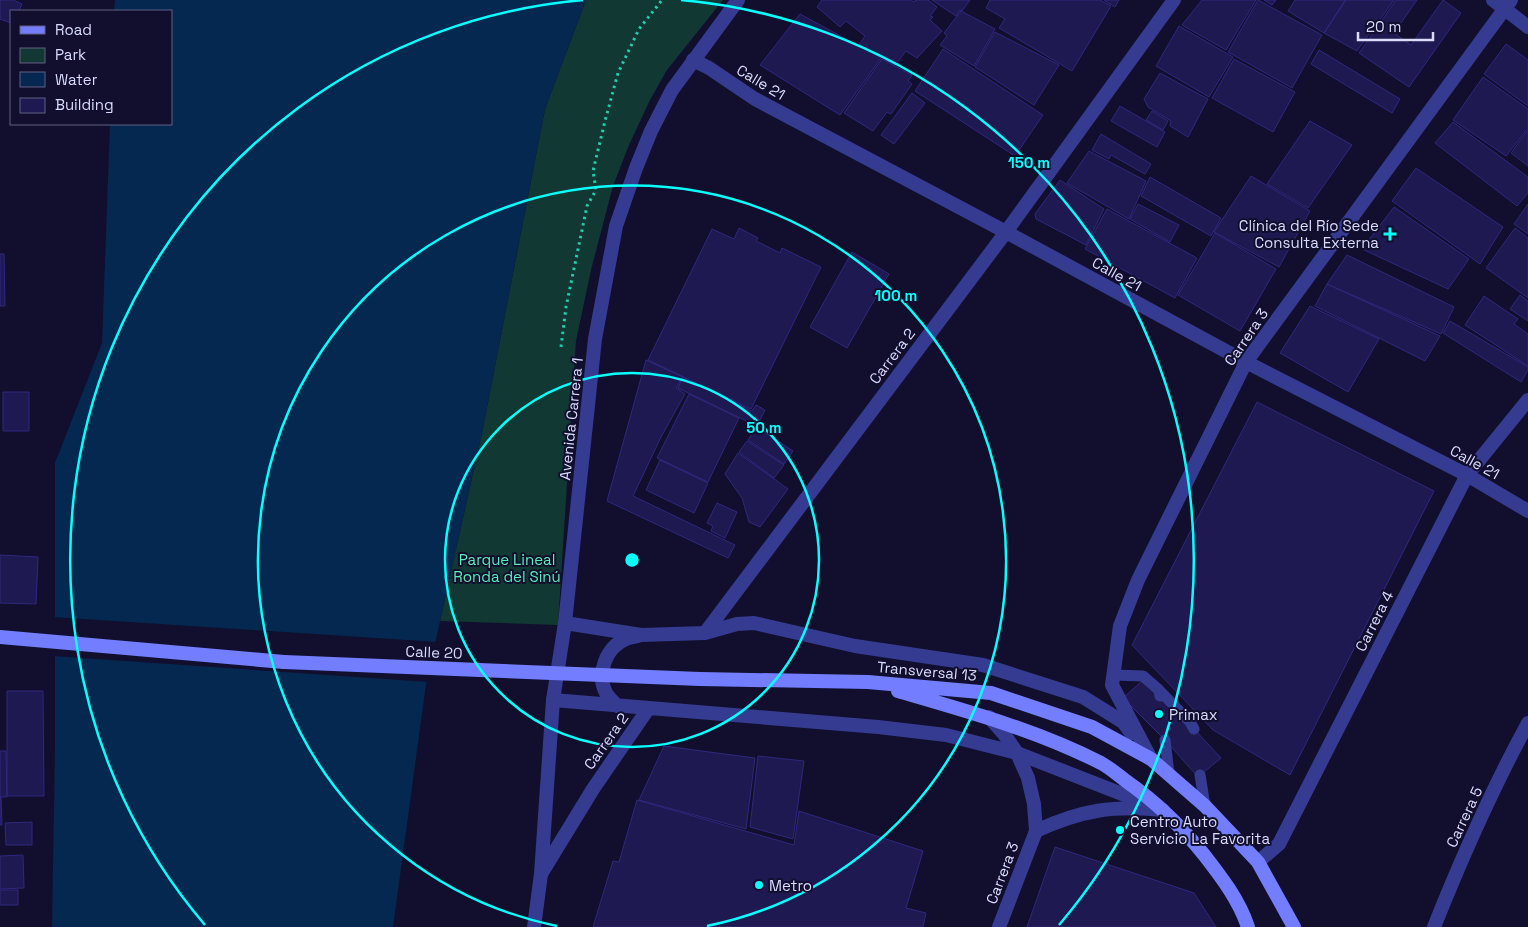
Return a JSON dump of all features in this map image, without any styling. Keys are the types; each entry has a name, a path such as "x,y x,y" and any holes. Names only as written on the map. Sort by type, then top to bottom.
{"main road":[{"name":"Calle 20","path":"0,637 284,662 700,679 868,682"},
{"name":"Transversal 13","path":"868,682 991,693 1092,726 1151,759 1205,806 1258,862 1292,924"},
{"name":"Transversal 13","path":"868,682 1032,732 1102,764 1163,810 1191,838 1228,885 1242,910 1248,927"}],"street":[{"name":"Avenida Carrera 1","path":"534,927 541,874 553,700 565,624 595,339 616,226 651,131 672,90 738,0"},
{"name":"Carrera 2","path":"705,633 1006,232 1174,0"},
{"path":"1503,3 1528,27"},
{"name":"Carrera 3","path":"1151,759 1113,688 1120,626 1138,580 1246,362 1503,3"},
{"name":"Calle 21","path":"693,60 709,68 755,99 1246,362 1467,475 1528,511"},
{"name":"Carrera 4","path":"1258,862 1279,844 1467,475 1528,400"},
{"path":"565,624 641,635 705,633 737,624 754,624 855,646 983,665 1084,697 1123,722 1151,759"},
{"path":"617,706 606,693 602,678 604,662 612,648 625,639 641,635"},
{"name":"Carrera 2","path":"541,874 593,789 648,709 553,700"},
{"path":"648,709 878,727 946,735 1017,753 1163,810"},
{"name":"Carrera 3","path":"989,718 1004,734 1017,753 1028,778 1034,804 1036,831 1000,927"},
{"name":"Carrera 5","path":"1434,927 1458,868 1509,757 1528,723"},
{"name":"Carrera 3","path":"1036,831 1060,820 1111,808 1137,807 1163,810"},
{"path":"1292,924 1304,927"}],"lane":[{"path":"1114,675 1143,676 1190,722 1194,730"},
{"path":"1165,740 1169,774"},
{"path":"1200,775 1205,806"}],"path":[{"path":"561,347 566,307 587,206 596,190 593,171 618,73 639,29 662,0"}],"green space":[{"name":"Parque Lineal Ronda del Sinú","path":"586,0 723,0 667,70 650,100 629,145 613,186 591,270 576,341 558,625 440,621 482,433 545,109"}],"water":[{"path":"115,0 586,0 545,109 482,433 426,684 393,927 52,927 55,746 55,463 102,343 110,125 172,125 172,10 114,10"}],"pier":[{"path":"53,617 438,642 429,682 53,656"}],"building":[{"path":"0,0 13,0 22,4 19,10 10,10 10,23 0,19"},
{"path":"822,0 911,0 914,2 916,0 928,0 937,7 930,16 933,17 930,20 942,31 917,58 906,51 895,65 859,45 865,36 846,21 840,27 817,7"},
{"path":"932,0 970,0 956,16"},
{"path":"990,0 1100,0 1111,6 1072,71 999,28 1005,19 986,8"},
{"path":"1104,0 1119,0 1115,7"},
{"path":"1202,0 1256,0 1226,50 1182,25"},
{"path":"1258,0 1322,35 1292,88 1228,52"},
{"path":"1264,0 1276,0 1272,5"},
{"path":"1295,0 1345,0 1324,33 1288,11"},
{"path":"1346,0 1394,0 1357,51 1324,33"},
{"path":"1396,0 1417,0 1394,33 1411,45 1443,0 1461,13 1409,87 1359,53"},
{"path":"961,11 995,29 974,66 940,45 947,36 944,33"},
{"path":"800,14 881,58 840,115 760,65"},
{"path":"1179,26 1233,57 1209,97 1156,66"},
{"path":"995,32 1059,65 1034,105 975,67"},
{"path":"1506,44 1528,60 1528,106 1484,74"},
{"path":"943,49 1043,115 1015,156 915,91"},
{"path":"1319,50 1400,99 1392,113 1311,64"},
{"path":"882,59 912,75 908,81 912,84 891,114 887,112 873,131 844,113"},
{"path":"1234,59 1295,92 1273,132 1212,98"},
{"path":"1160,73 1208,99 1188,137 1170,126 1171,121 1148,107 1144,99"},
{"path":"1483,77 1528,109 1528,128 1506,156 1453,120"},
{"path":"912,93 925,103 894,144 881,135"},
{"path":"1120,106 1165,132 1157,147 1111,121"},
{"path":"1152,111 1168,121 1163,130 1146,120"},
{"path":"1310,121 1352,145 1308,208 1267,184"},
{"path":"1453,122 1528,177 1528,193 1517,206 1435,143"},
{"path":"1528,130 1528,166 1511,153"},
{"path":"1101,134 1151,164 1145,174 1111,155 1109,159 1092,150"},
{"path":"1089,151 1146,181 1129,219 1067,183"},
{"path":"1416,168 1503,227 1480,264 1392,201"},
{"path":"1251,176 1310,211 1279,267 1214,232"},
{"path":"1150,177 1221,218 1211,236 1141,196"},
{"path":"1060,180 1104,209 1086,245 1036,219 1035,214"},
{"path":"1138,204 1179,225 1170,242 1130,219"},
{"path":"1528,204 1528,234 1514,224"},
{"path":"1394,207 1469,259 1448,289 1362,249"},
{"path":"1107,209 1197,258 1175,298 1085,249"},
{"path":"739,228 758,238 756,241 780,253 782,248 821,267 751,409 648,360 712,229 734,239"},
{"path":"1515,228 1528,238 1528,298 1486,268"},
{"path":"1215,233 1276,269 1240,331 1178,295"},
{"path":"852,252 889,274 847,348 810,327"},
{"path":"0,254 4,254 5,306 0,306"},
{"path":"1347,255 1454,307 1441,334 1327,284"},
{"path":"1327,284 1440,336 1425,361 1315,306"},
{"path":"1520,295 1528,301 1528,321 1510,309"},
{"path":"1484,296 1518,319 1514,324 1528,334 1528,366 1465,325"},
{"path":"1310,306 1379,339 1348,392 1280,353"},
{"path":"1450,321 1528,367 1521,382 1443,333"},
{"path":"646,360 683,377 676,388 685,394 661,437 633,496 735,545 728,558 607,501"},
{"path":"683,377 752,411 756,405 765,410 757,426 678,388"},
{"path":"3,392 29,392 29,431 3,431"},
{"path":"689,394 739,418 708,482 657,458"},
{"path":"1257,402 1434,491 1290,775 1213,730 1132,645"},
{"path":"757,427 793,451 784,464 748,440"},
{"path":"747,441 784,465 774,478 739,452"},
{"path":"738,453 788,489 760,527 749,522 742,498 725,474"},
{"path":"660,460 708,483 694,513 646,490"},
{"path":"717,503 737,512 725,538 711,531 713,526 707,523"},
{"path":"0,555 38,557 36,604 0,603"},
{"name":"Primax","path":"1143,680 1221,758 1198,777 1165,740 1123,698"},
{"path":"7,691 43,691 44,796 7,796"},
{"path":"664,746 755,758 746,829 639,800"},
{"path":"0,751 6,751 7,797 0,797"},
{"path":"758,756 804,761 793,839 750,827"},
{"path":"1,797 2,825 0,825"},
{"name":"Metro","path":"637,800 794,845 799,811 923,851 906,908 926,913 923,927 593,927 613,861 619,862"},
{"path":"32,822 32,845 6,845 5,823"},
{"path":"1055,847 1194,893 1216,927 1027,927"},
{"path":"23,855 24,888 0,889 0,856"},
{"path":"0,890 18,890 18,905 0,905"}],"place":[{"name":"Clínica del Río Sede Consulta Externa","path":"1390,234"},
{"name":"Primax","path":"1159,714"},
{"name":"Centro Auto Servicio La Favorita","path":"1120,830"},
{"name":"Metro","path":"759,885"}]}
